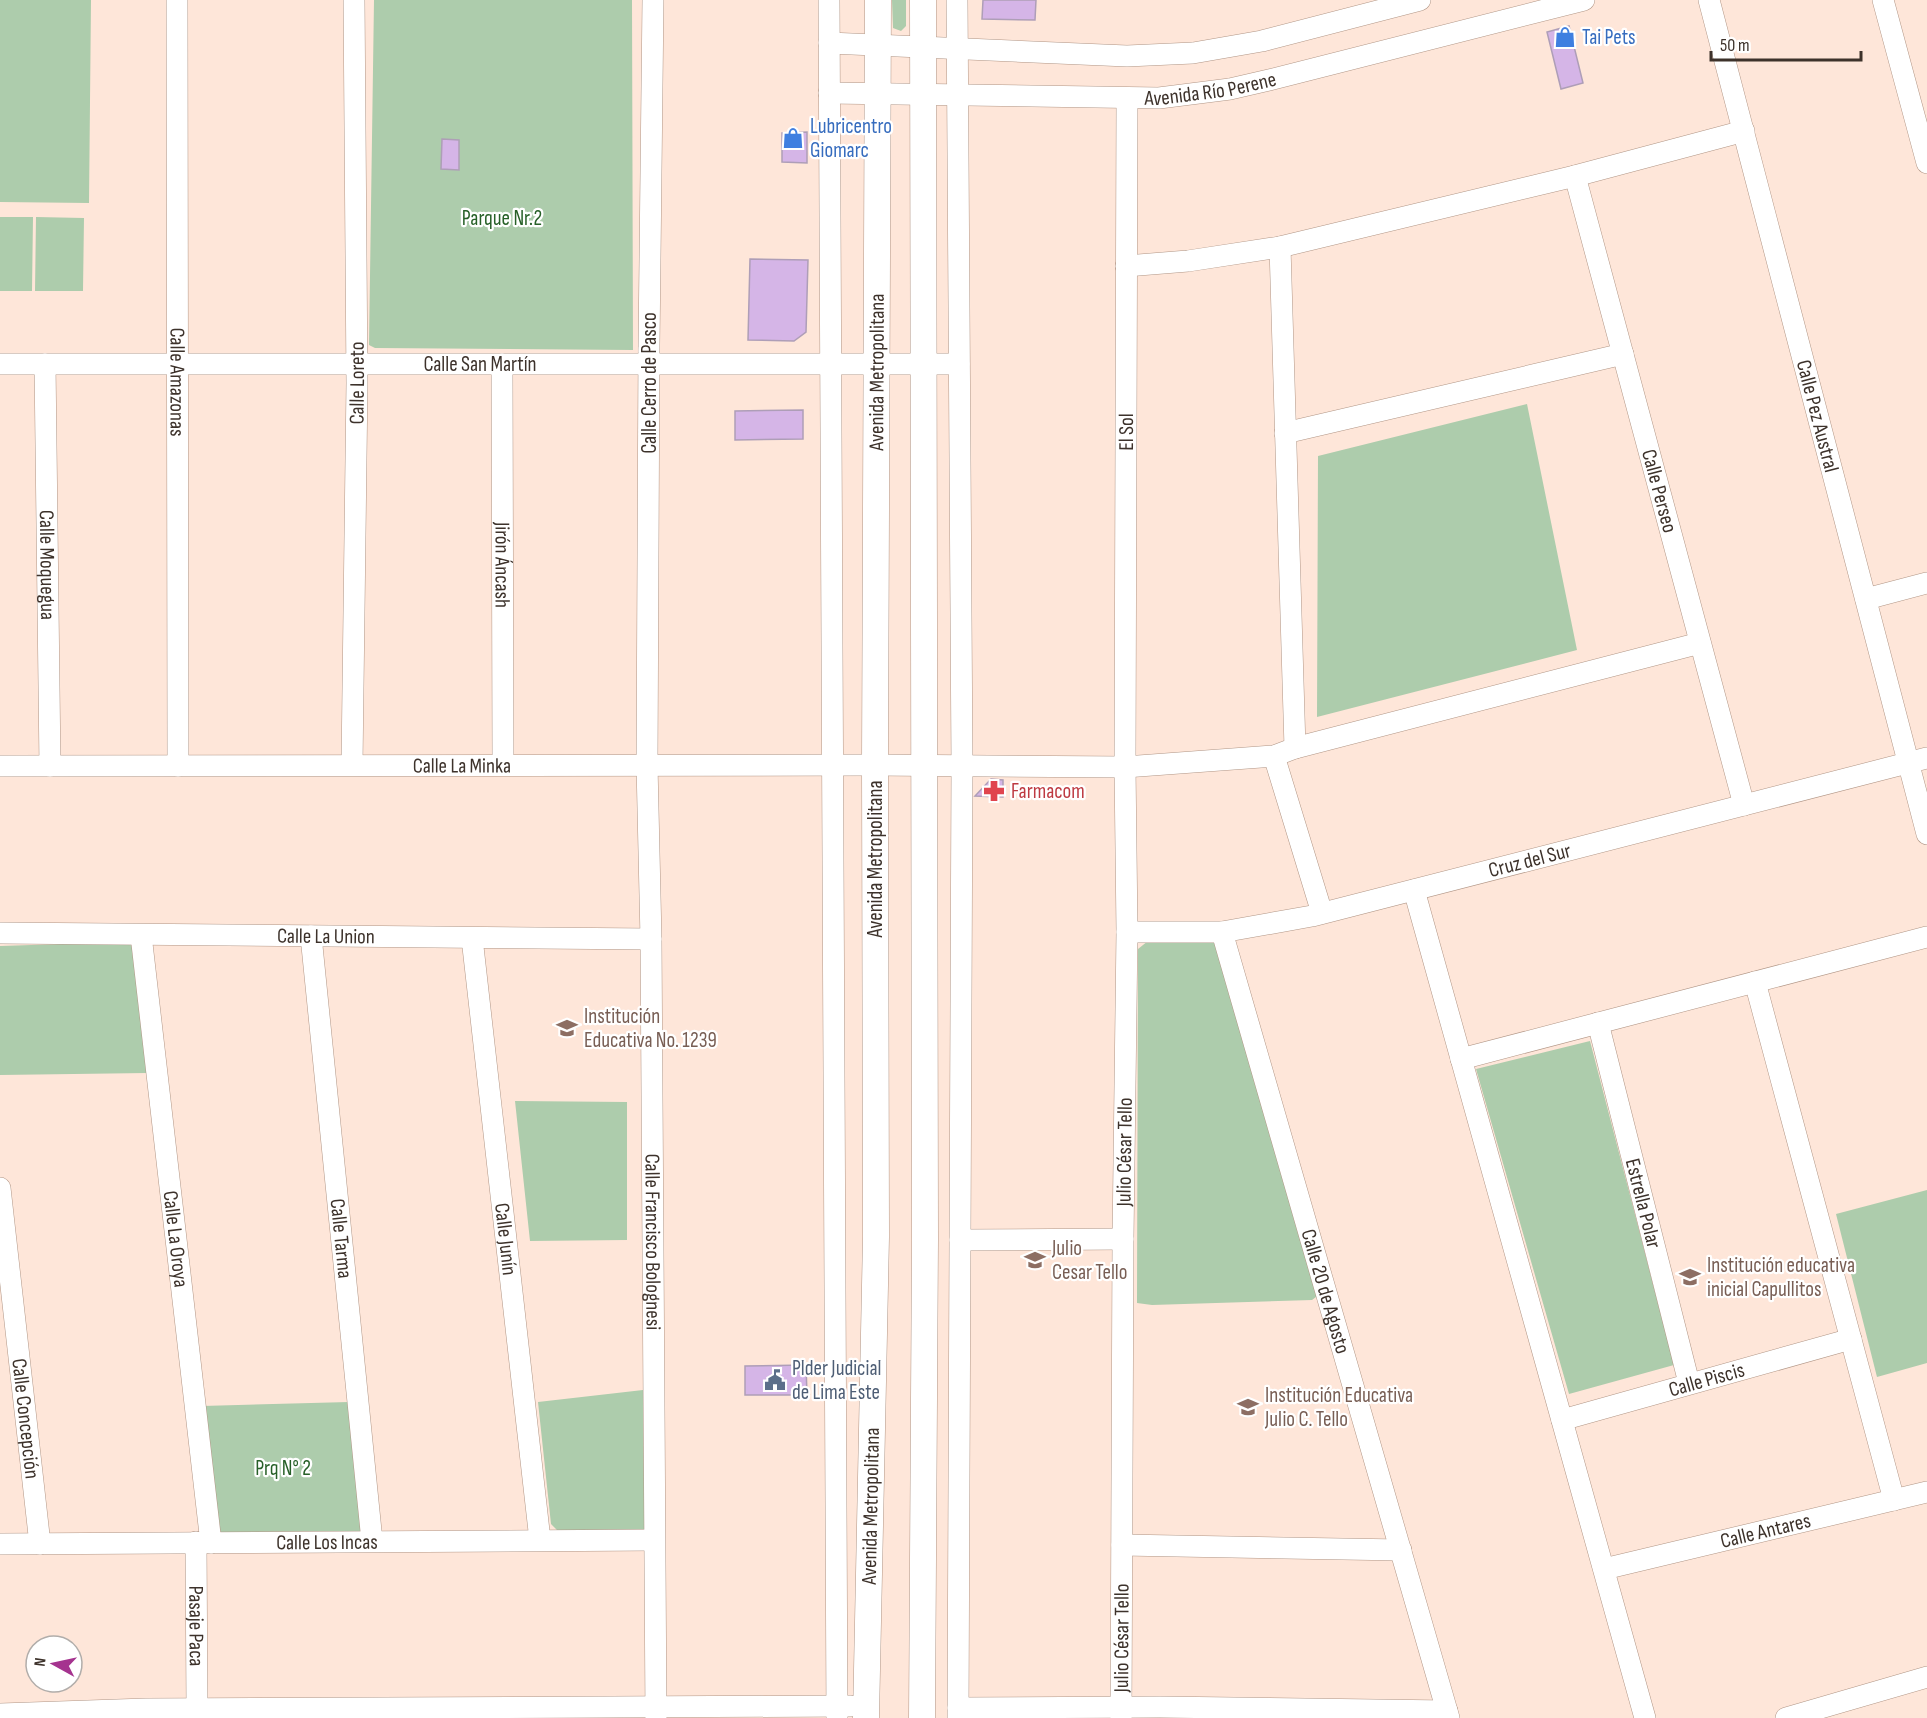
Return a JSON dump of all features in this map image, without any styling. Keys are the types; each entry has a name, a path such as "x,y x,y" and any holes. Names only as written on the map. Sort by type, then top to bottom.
{"main road":[{"name":"Avenida Metropolitana","path":"866,1712 876,1238 878,0"},
{"path":"922,1718 925,765 923,0"}],"street":[{"name":"Calle Amazonas","path":"177,0 178,766"},
{"name":"Calle Loreto","path":"352,765 357,364 354,0"},
{"name":"Calle Cerro de Pasco","path":"647,765 653,0"},
{"name":"Avenida Metropolitana","path":"829,0 837,1712"},
{"path":"957,0 962,766 958,1713 1121,1713 1184,1707 1448,1714"},
{"name":"Avenida Río Perene","path":"829,43 1127,56 1193,53 1262,41 1420,0"},
{"name":"Avenida Río Perene","path":"829,93 1127,99 1190,95 1230,89 1584,0"},
{"name":"Calle Pez Austral","path":"1709,0 1866,599 1918,760 1927,834"},
{"path":"1883,0 1917,89 1927,163"},
{"name":"El Sol","path":"1125,767 1127,99"},
{"path":"1126,266 1188,261 1280,247 1575,176 1744,131"},
{"name":"Calle Perseo","path":"1575,176 1744,805"},
{"path":"1280,247 1295,748"},
{"path":"1285,433 1623,354"},
{"name":"Calle San Martín","path":"0,364 959,364"},
{"name":"Calle Moquegua","path":"45,364 50,766"},
{"name":"Jirón Áncash","path":"502,364 503,765"},
{"path":"1866,599 1927,583"},
{"name":"Calle La Minka","path":"0,766 925,765 1125,767 1274,756 1295,748 1700,643"},
{"path":"1274,756 1322,913"},
{"name":"Cruz del Sur","path":"1127,932 1222,932 1322,913 1918,760"},
{"name":"Calle Francisco Bolognesi","path":"647,765 654,1234 656,1712"},
{"name":"Julio César Tello","path":"1121,1713 1127,932 1125,767"},
{"path":"1414,890 1645,1718"},
{"name":"Calle 20 de Agosto","path":"1222,932 1448,1714"},
{"name":"Calle La Union","path":"0,933 651,939"},
{"name":"Calle La Oroya","path":"141,935 204,1543"},
{"name":"Calle Tarma","path":"311,936 372,1541"},
{"path":"1461,1059 1927,937"},
{"name":"Calle Junín","path":"472,938 540,1540"},
{"path":"1755,982 1894,1500"},
{"name":"Estrella Polar","path":"1598,1023 1689,1383"},
{"name":"Calle Concepción","path":"0,1188 40,1544"},
{"path":"960,1240 1123,1239"},
{"name":"Calle Piscis","path":"1562,1420 1851,1339"},
{"name":"Calle Antares","path":"1604,1569 1927,1492"},
{"name":"Calle Los Incas","path":"0,1544 654,1540"},
{"name":"Pasaje Paca","path":"197,1709 204,1543"},
{"path":"1122,1545 1401,1550"},
{"path":"1786,1718 1927,1677"},
{"path":"0,1714 147,1714 197,1709 317,1713 866,1712"}],"green space":[{"path":"0,0 91,0 89,203 0,202"},
{"name":"Parque Nr.2","path":"374,0 632,0 633,350 375,348 369,345"},
{"path":"892,0 906,0 906,26 901,31 893,28"},
{"path":"0,217 33,217 32,291 0,291"},
{"path":"36,217 84,218 83,291 35,291"},
{"path":"1527,404 1577,650 1317,717 1318,456"},
{"path":"1211,940 1226,951 1320,1294 1312,1300 1152,1305 1137,1303 1138,949 1148,941"},
{"path":"125,942 134,947 147,1073 0,1075 0,946"},
{"path":"1590,1041 1674,1365 1569,1394 1476,1069"},
{"path":"515,1101 627,1102 627,1240 530,1241"},
{"path":"1927,1190 1927,1363 1877,1377 1836,1214"},
{"path":"643,1390 646,1528 639,1533 558,1531 551,1524 538,1402"},
{"name":"Prq N° 2","path":"349,1402 363,1531 218,1533 202,1406"}],"building":[{"path":"983,0 1036,0 1035,20 982,19"},
{"path":"1569,26 1583,83 1561,89 1547,32"},
{"path":"807,132 807,163 782,162 782,133"},
{"path":"442,139 459,140 459,170 441,169"},
{"path":"750,259 808,260 806,332 794,341 748,340"},
{"path":"803,410 803,439 735,440 735,411"},
{"name":"Farmacom","path":"991,779 1003,780 1003,797 975,796"},
{"name":"Plder Judicial de Lima Este","path":"806,1365 807,1395 745,1395 745,1366"}],"place":[{"name":"Tai Pets","path":"1565,37"},
{"name":"Lubricentro Giomarc","path":"793,138"},
{"name":"Farmacom","path":"994,791"},
{"name":"Institución Educativa No. 1239","path":"567,1028"},
{"name":"Julio Cesar Tello","path":"1035,1260"},
{"name":"Institución educativa inicial Capullitos","path":"1690,1277"},
{"name":"Plder Judicial de Lima Este","path":"775,1380"},
{"name":"Institución Educativa Julio C. Tello","path":"1248,1407"}]}
